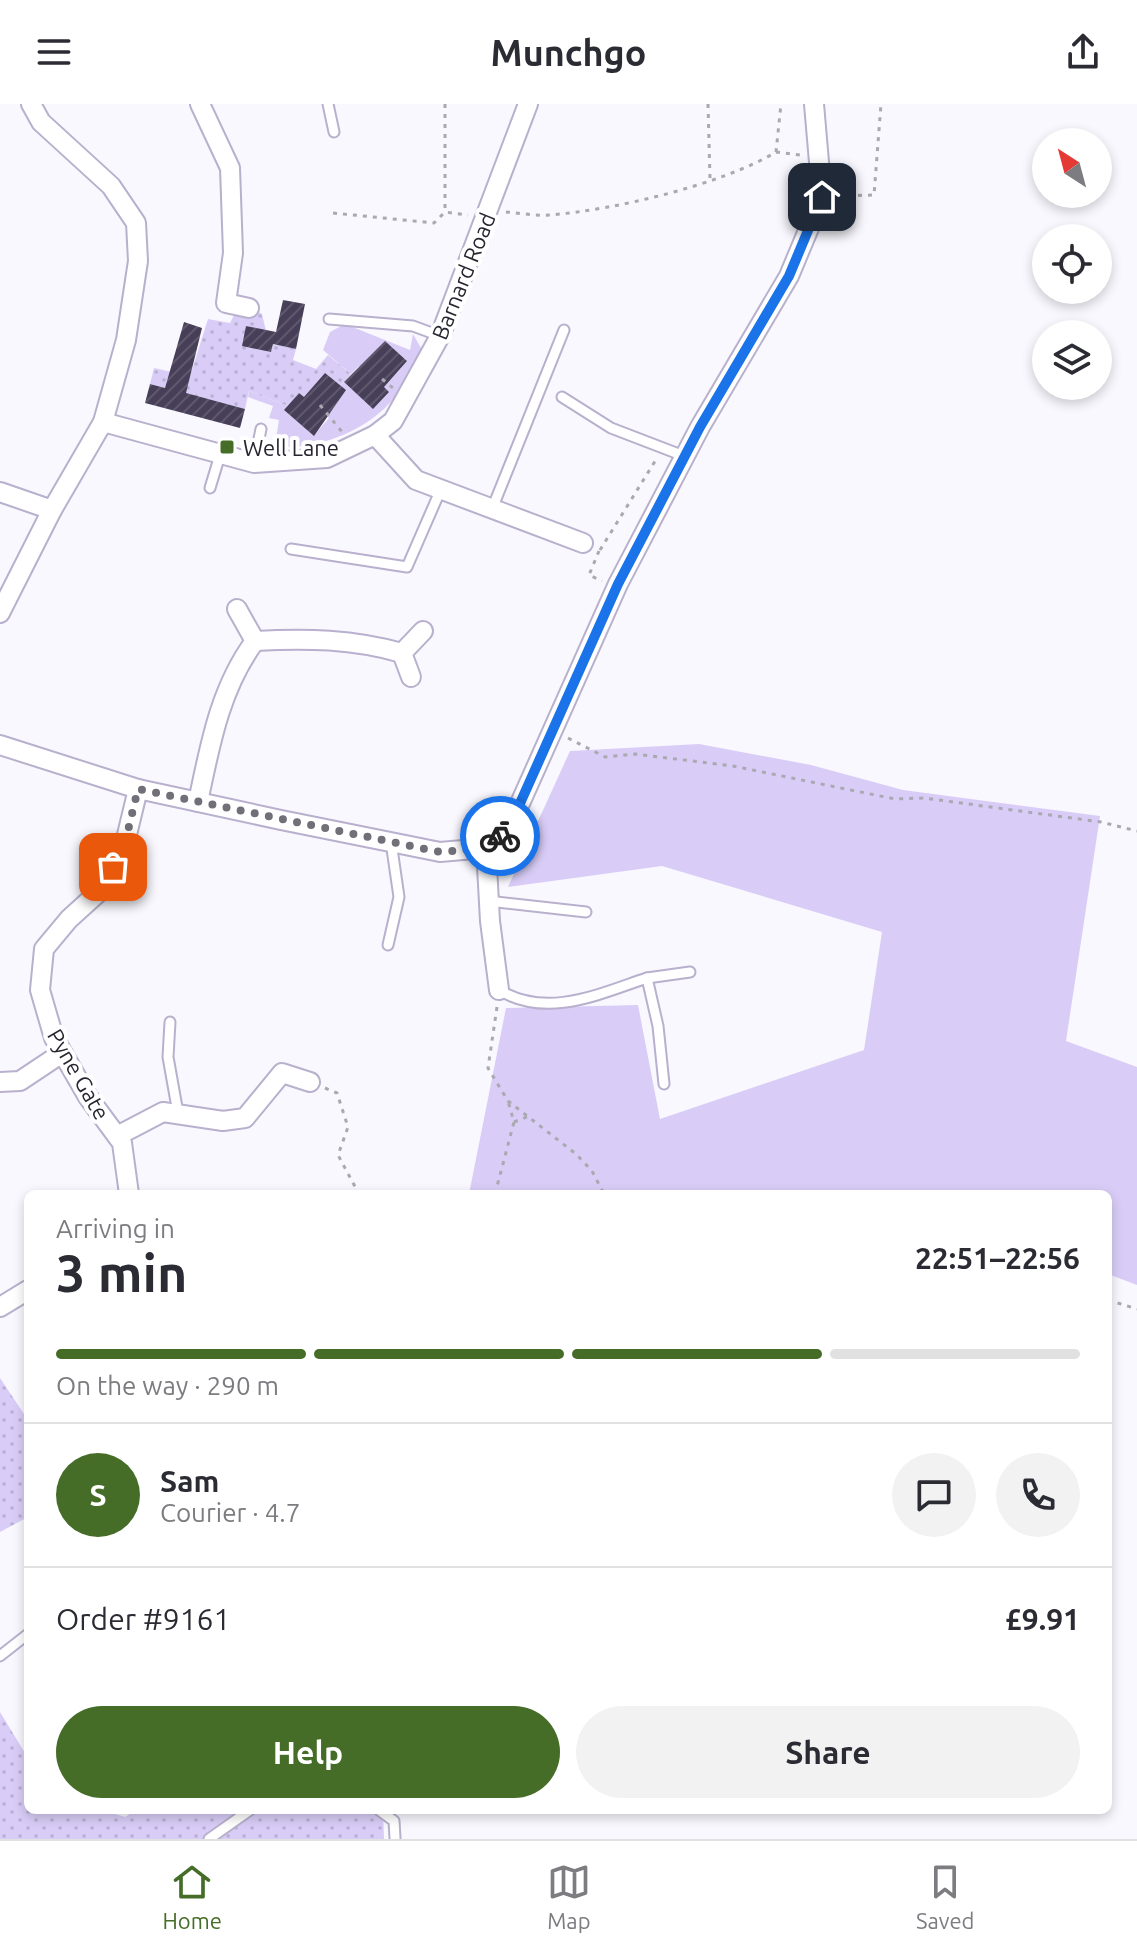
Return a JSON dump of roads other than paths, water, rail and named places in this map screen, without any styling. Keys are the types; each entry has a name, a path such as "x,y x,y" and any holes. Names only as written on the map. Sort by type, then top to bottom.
{"street":[{"path":"0,613 52,510 103,422 131,309 138,261 136,223 111,186 41,122 31,104"},
{"path":"200,104 230,168 233,253 226,303 249,308"},
{"name":"Barnard Road","path":"103,422 254,463 327,458 375,435 393,421 440,336 489,214 528,104"},
{"path":"0,745 138,789 198,802 440,852 486,848 509,828 616,588 684,456 789,276 822,197 814,104"},
{"path":"375,435 416,480 591,547"},
{"path":"0,492 52,510"},
{"path":"237,609 255,641"},
{"path":"402,653 423,631"},
{"path":"255,641 311,638 375,645 402,653"},
{"path":"198,802 215,723 239,663 255,641"},
{"path":"402,653 411,677"},
{"name":"Pyne Gate","path":"128,1190 122,1143 62,1053 54,1038 40,990 44,949 69,919 101,890 125,843 138,789"},
{"path":"486,848 488,901 499,990"},
{"path":"0,1082 20,1081 62,1053"},
{"path":"117,1136 163,1112 223,1121 245,1118 282,1073 310,1082"},
{"path":"0,1307 24,1292"}],"lane":[{"path":"328,104 334,132"},
{"path":"329,319 413,326 440,336"},
{"path":"492,509 564,330"},
{"path":"562,397 611,428 684,456"},
{"path":"254,463 261,429"},
{"path":"210,488 220,455"},
{"path":"291,549 407,567 441,489"},
{"path":"388,945 399,897 391,842"},
{"path":"488,901 586,912"},
{"path":"499,990 519,1002 570,1004 647,978 690,972"},
{"path":"647,978 658,1026 664,1084"},
{"path":"170,1022 168,1057 178,1113"},
{"path":"0,1656 24,1637"},
{"path":"209,1839 244,1814"},
{"path":"384,1814 394,1821 395,1838"}],"place":[{"name":"Well Lane","path":"227,447"}]}
